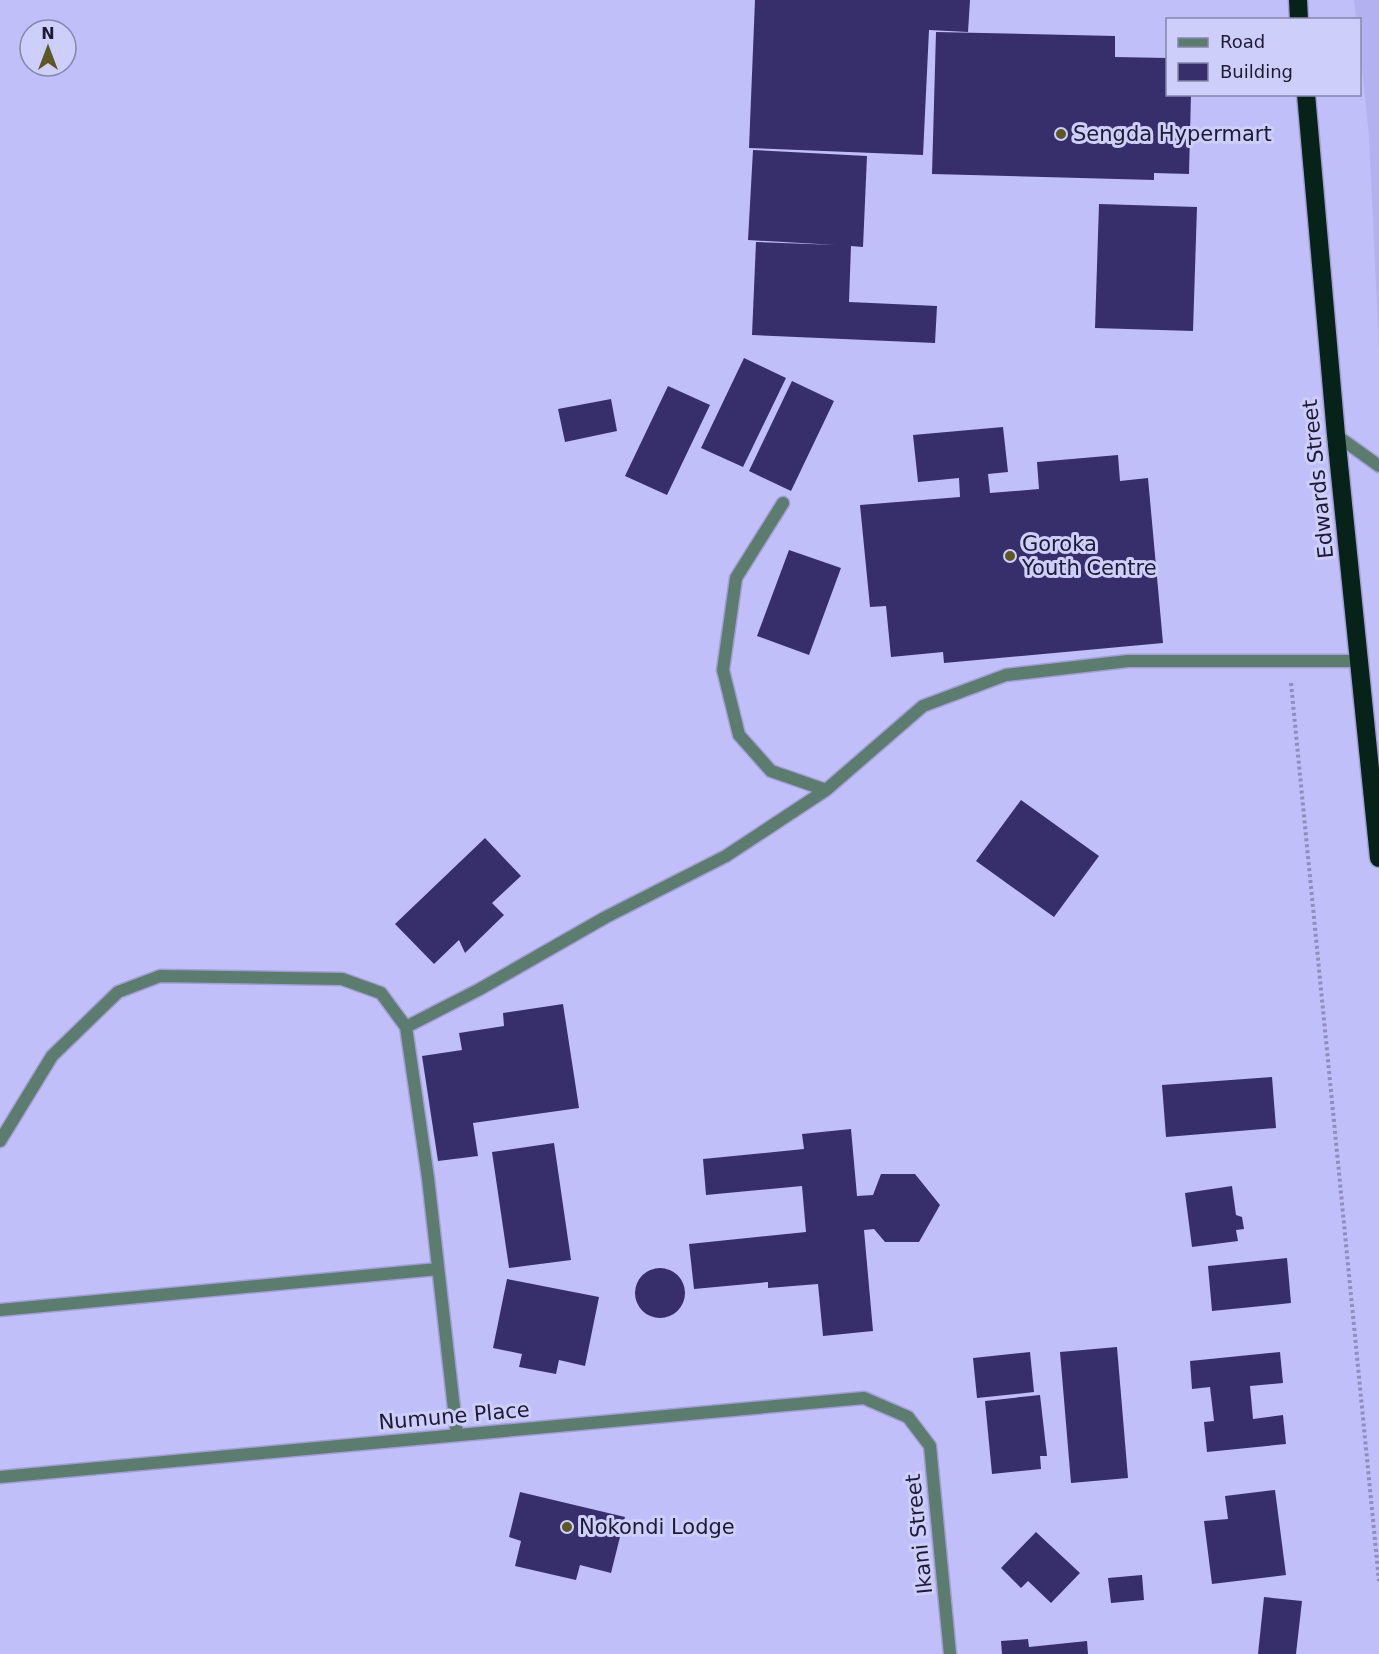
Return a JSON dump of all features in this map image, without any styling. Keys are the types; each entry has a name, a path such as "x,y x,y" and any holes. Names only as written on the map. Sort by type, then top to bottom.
{"highway":[{"path":"1298,0 1299,18"},
{"name":"Edwards Street","path":"1306,96 1336,435 1379,858"}],"street":[{"path":"1336,435 1379,466"},
{"path":"783,503 736,578 723,670 739,735 771,771 825,790"},
{"path":"406,1027 480,989 606,916 726,856 825,790 923,706 1006,675 1128,661 1359,661"},
{"path":"0,1141 52,1056 117,992 160,976 342,979 381,993 406,1027 428,1178 456,1436"},
{"path":"0,1310 438,1269"},
{"name":"Numune Place","path":"0,1477 864,1398 908,1417"},
{"name":"Ikani Street","path":"908,1417 930,1446 950,1654"}],"path":[{"path":"1289,661 1379,1581"}],"shaded area":[{"path":"1354,0 1379,0 1379,349 1369,137 1361,57 1361,18 1356,18"}],"building":[{"path":"755,0 970,0 968,32 929,30 923,155 749,148"},
{"name":"Sengda Hypermart","path":"936,32 1115,36 1115,57 1166,58 1166,96 1191,96 1189,174 1154,173 1154,180 932,174"},
{"path":"753,150 867,156 863,247 851,246 849,302 937,306 935,343 752,335 756,242 836,245 748,240"},
{"path":"1099,204 1197,207 1193,331 1095,328"},
{"path":"744,358 786,378 743,467 701,448"},
{"path":"792,381 834,401 791,491 749,471"},
{"path":"668,386 710,405 667,495 625,476"},
{"path":"611,399 617,431 565,442 558,409"},
{"name":"Goroka Youth Centre","path":"1003,427 1008,472 988,474 990,493 1039,489 1037,462 1118,455 1120,481 1148,478 1163,643 944,663 943,652 891,657 886,606 870,607 860,505 960,497 959,478 918,482 913,435"},
{"path":"789,550 841,568 809,655 757,636"},
{"path":"1021,800 1099,856 1054,917 976,861"},
{"path":"485,838 521,876 492,903 504,915 465,953 459,940 434,964 395,924"},
{"path":"563,1004 579,1108 473,1123 478,1156 438,1161 422,1056 462,1050 459,1033 504,1026 503,1013"},
{"path":"1272,1077 1276,1128 1166,1137 1162,1085"},
{"path":"851,1129 857,1196 873,1195 881,1174 915,1174 940,1205 919,1242 885,1242 874,1229 864,1230 873,1331 823,1336 818,1284 768,1288 768,1282 694,1289 689,1244 806,1232 802,1186 706,1195 703,1159 804,1149 802,1134"},
{"path":"554,1143 571,1260 509,1268 492,1152"},
{"path":"1232,1186 1236,1215 1242,1217 1244,1229 1236,1230 1238,1241 1192,1247 1185,1193"},
{"path":"1287,1258 1291,1303 1212,1311 1208,1266"},
{"path":"655,1268 665,1268 678,1275 685,1288 685,1298 678,1311 665,1318 655,1318 646,1314 639,1307 635,1298 635,1288 639,1279 646,1272"},
{"path":"507,1279 599,1297 585,1366 559,1360 556,1374 519,1367 522,1354 493,1348"},
{"path":"1117,1347 1128,1478 1071,1483 1060,1352"},
{"path":"1030,1352 1034,1392 977,1398 973,1358"},
{"path":"1280,1352 1283,1383 1250,1386 1253,1419 1283,1415 1286,1444 1207,1452 1204,1422 1214,1421 1210,1387 1192,1389 1190,1361"},
{"path":"1040,1395 1047,1456 1040,1456 1041,1469 992,1474 985,1401"},
{"path":"1275,1490 1286,1575 1212,1584 1204,1521 1228,1519 1225,1496"},
{"name":"Nokondi Lodge","path":"520,1492 625,1517 611,1573 580,1565 576,1580 515,1566 521,1541 509,1537"},
{"path":"1036,1532 1080,1573 1051,1603 1028,1581 1021,1588 1001,1568"},
{"path":"1142,1575 1144,1600 1111,1603 1108,1578"},
{"path":"1264,1597 1302,1601 1296,1654 1258,1654"},
{"path":"1028,1639 1029,1647 1087,1641 1088,1654 1002,1654 1001,1641"}],"place":[{"name":"Sengda Hypermart","path":"1061,134"},
{"name":"Goroka Youth Centre","path":"1010,556"},
{"name":"Nokondi Lodge","path":"567,1527"}]}
